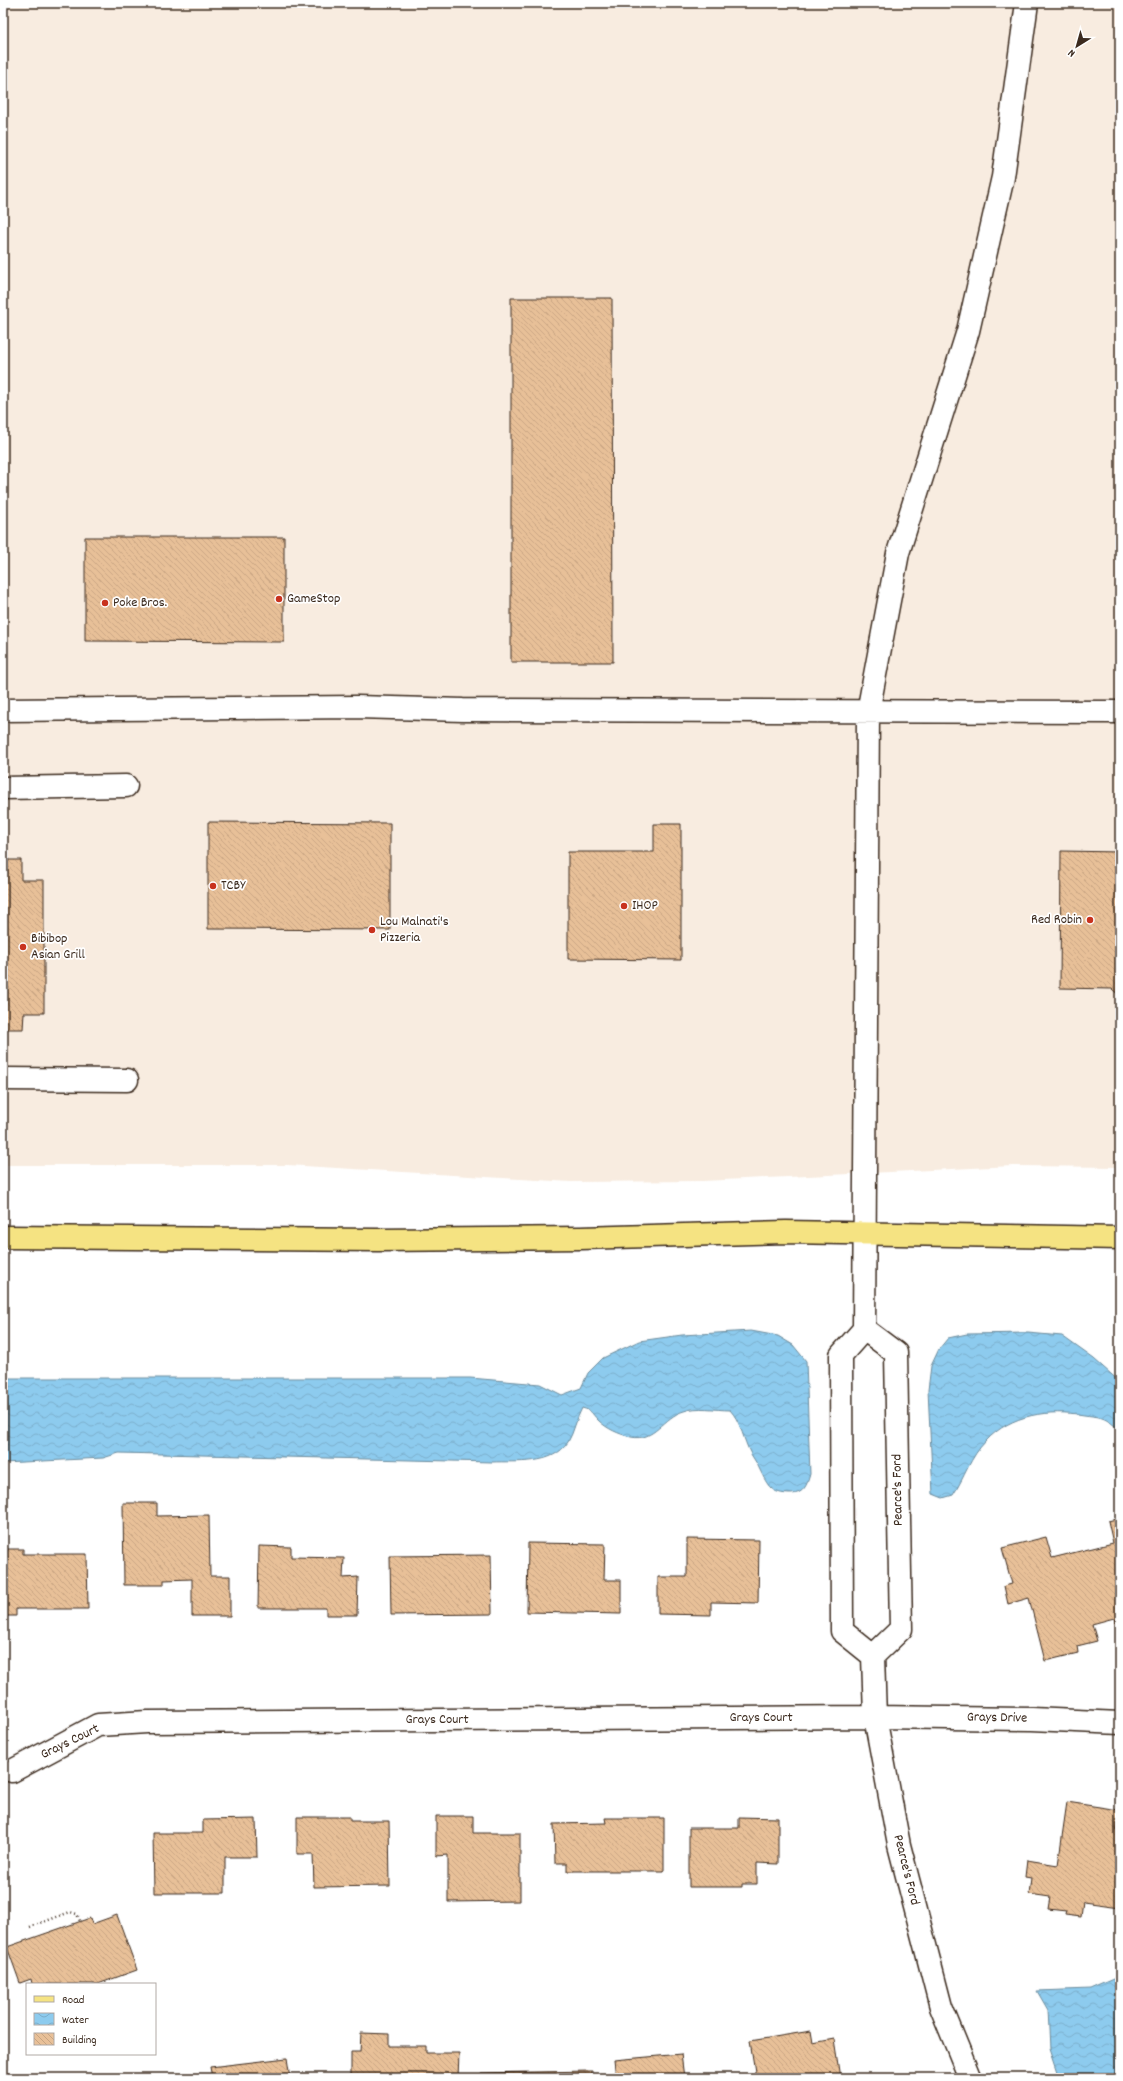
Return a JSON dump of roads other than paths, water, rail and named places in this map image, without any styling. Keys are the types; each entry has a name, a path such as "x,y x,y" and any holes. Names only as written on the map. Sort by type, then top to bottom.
{"main road":[{"path":"3,1237 378,1240 581,1238 786,1232 1120,1238"}],"street":[{"path":"873,1656 842,1631 840,1355 864,1329 863,1234 868,712 898,553 968,332 1003,177 1027,3"},
{"path":"3,710 357,708 868,712 1120,712"},
{"path":"3,788 126,786"},
{"path":"3,1079 127,1080"},
{"name":"Pearce's Ford","path":"864,1329 896,1353 901,1629 873,1656 874,1717 900,1845 941,2007 970,2078"},
{"name":"Grays Drive","path":"874,1717 1032,1719 1120,1723"},
{"name":"Grays Court","path":"12,1772 98,1725 155,1722 874,1717"}],"water":[{"path":"751,1331 778,1336 793,1345 806,1361 810,1474 808,1482 802,1491 795,1494 784,1494 775,1491 768,1485 749,1451 736,1419 730,1410 707,1409 684,1411 670,1418 653,1433 639,1438 613,1431 598,1420 590,1411 582,1408 568,1442 561,1450 544,1459 523,1462 119,1453 103,1458 3,1463 3,1378 470,1378 540,1384 562,1395 581,1388 588,1373 603,1358 639,1341 682,1335"},
{"path":"1028,1333 1062,1336 1094,1359 1120,1382 1120,1430 1102,1418 1071,1413 1044,1413 1019,1419 996,1432 980,1447 953,1495 943,1498 933,1494 928,1390 931,1366 939,1349 948,1338 967,1334"},
{"path":"1120,1976 1120,2078 1060,2078 1050,2048 1048,2010 1037,1991 1090,1989"}],"place":[{"name":"GameStop","path":"279,599"},
{"name":"Poke Bros.","path":"105,603"},
{"name":"TCBY","path":"213,886"},
{"name":"IHOP","path":"624,906"},
{"name":"Red Robin","path":"1090,920"},
{"name":"Lou Malnati's Pizzeria","path":"372,930"},
{"name":"Bibibop Asian Grill","path":"23,947"}]}
